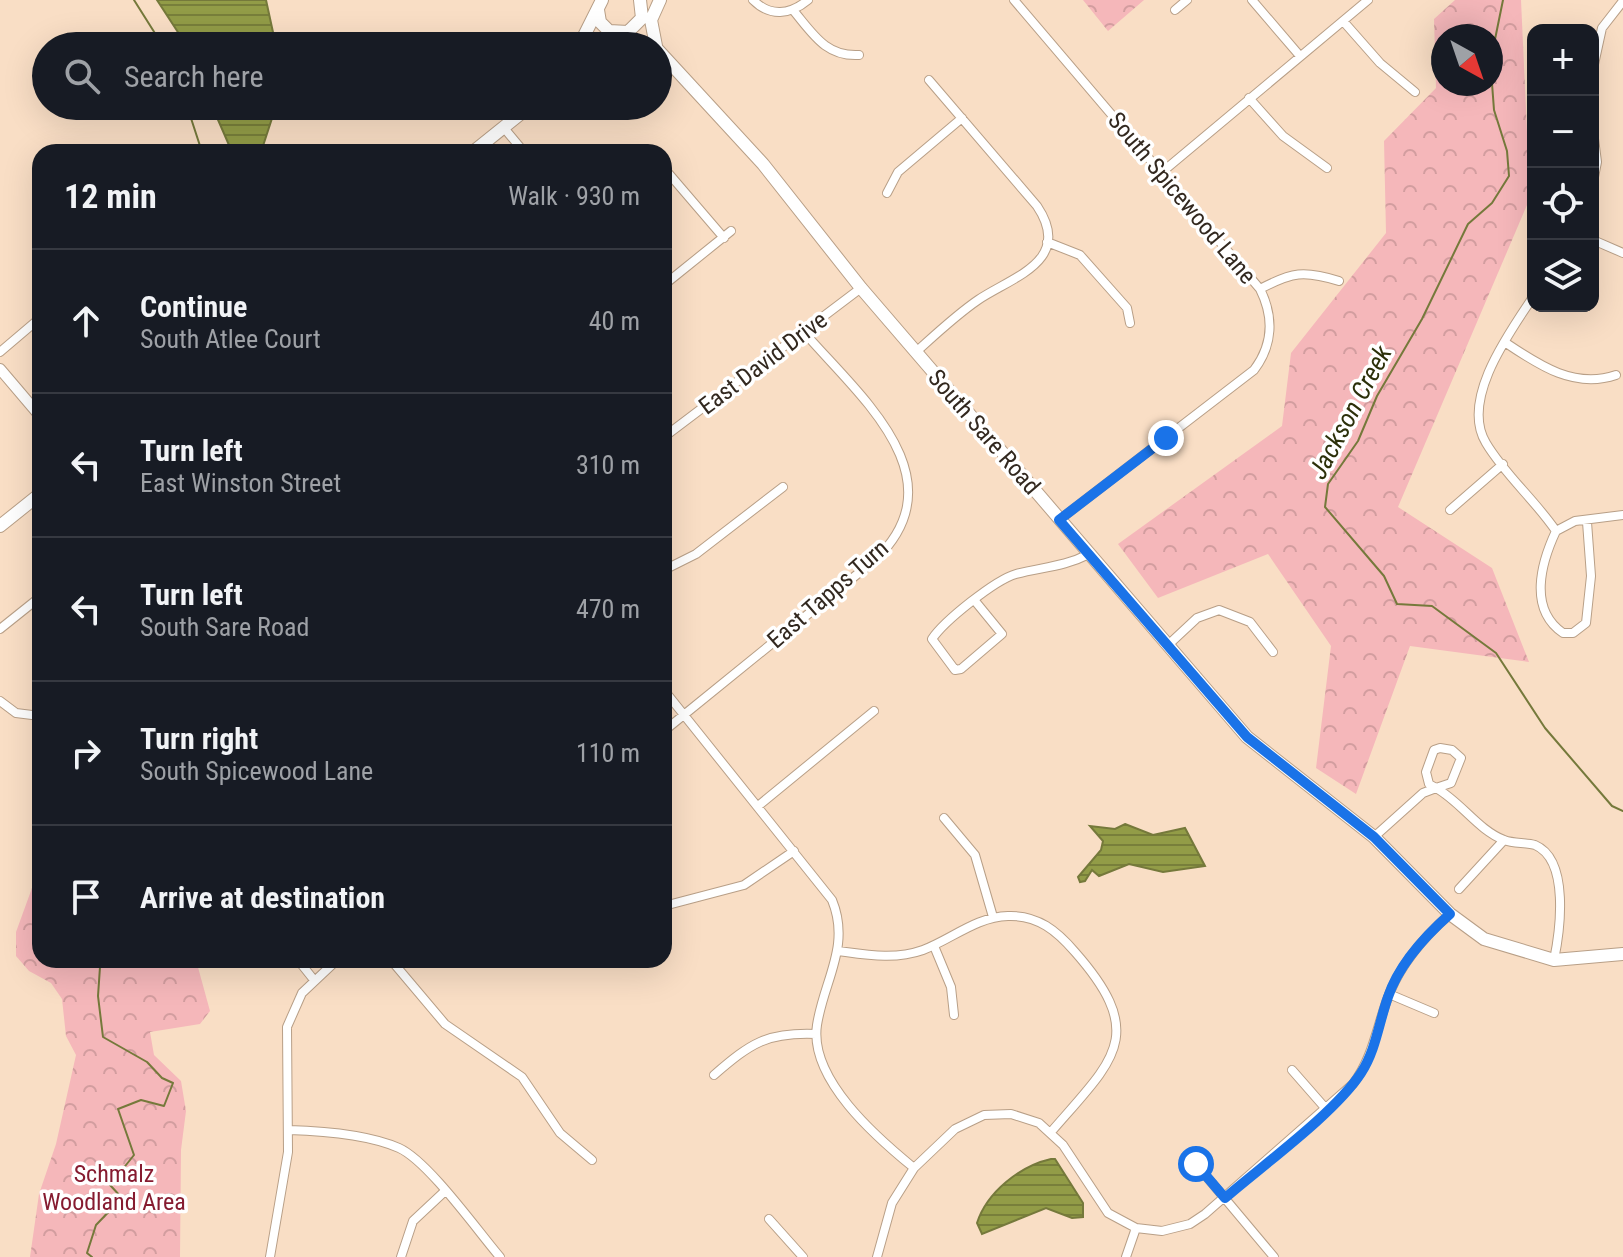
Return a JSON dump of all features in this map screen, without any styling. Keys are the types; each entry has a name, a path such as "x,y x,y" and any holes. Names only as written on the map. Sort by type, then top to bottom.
{"main road":[{"name":"South Sare Road","path":"640,0 642,16 650,32"},
{"path":"627,32 660,0"},
{"path":"654,32 651,20 660,0"},
{"path":"599,4 600,22 610,32"},
{"path":"586,32 599,4"},
{"name":"South Sare Road","path":"672,65 780,183 861,288 1167,646 1270,758 1374,837 1450,914 1500,946 1554,960 1623,954"},
{"name":"South Sare Road","path":"672,68 677,71"},
{"path":"483,144 513,120"},
{"path":"0,526 32,500"}],"street":[{"path":"753,0 774,12 793,10 808,0"},
{"name":"South Spicewood Lane","path":"1014,0 1260,289 1268,307 1270,332 1254,370 1059,520"},
{"path":"1175,10 1187,0"},
{"path":"1252,0 1300,56"},
{"path":"1161,173 1368,0"},
{"path":"1599,42 1602,28 1623,1"},
{"path":"793,10 831,52 842,56 859,55"},
{"path":"1343,21 1380,63 1415,92"},
{"path":"916,352 981,298 1029,272 1040,260 1047,242 1046,225 1037,206 929,80"},
{"path":"1249,98 1283,136 1327,168"},
{"path":"887,193 898,172 962,118"},
{"path":"504,128 517,144"},
{"path":"672,176 728,235 672,279"},
{"path":"1047,242 1080,255 1127,308 1130,323"},
{"path":"1599,243 1623,253"},
{"path":"1260,289 1298,273 1319,273 1339,281"},
{"name":"East David Drive","path":"672,431 861,288"},
{"path":"1527,307 1490,370 1477,410 1486,444 1560,528"},
{"path":"0,352 32,325"},
{"name":"East Tapps Turn","path":"672,725 876,559 902,523 909,484 898,445 803,331"},
{"path":"1506,343 1579,381 1597,382 1616,375"},
{"path":"0,369 32,407"},
{"path":"1450,510 1503,464"},
{"path":"672,566 696,554 783,487"},
{"path":"1560,528 1623,515"},
{"path":"1560,528 1540,573 1541,593 1556,628 1573,633 1586,623 1589,606 1587,522"},
{"path":"975,601 1002,634 955,670 932,639 975,601 1009,577 1067,565 1089,554"},
{"path":"0,629 32,603"},
{"path":"1167,646 1197,618 1219,610 1250,622 1273,652"},
{"path":"672,700 832,900 841,929 839,951 816,1034 820,1059 829,1078 876,1135 914,1168"},
{"path":"0,701 16,713 32,715"},
{"path":"758,806 874,711"},
{"path":"1374,837 1423,793 1436,788 1451,783 1460,767 1461,758 1452,750 1434,750 1426,779 1436,788 1504,840 1534,845 1549,859 1561,901 1554,960"},
{"path":"944,818 975,855 993,917"},
{"path":"1459,889 1504,840"},
{"path":"672,904 744,885 794,851"},
{"path":"877,1257 889,1210 914,1168 955,1129 984,1115 1022,1115 1051,1132 1069,1153 1101,1205 1116,1219 1136,1228 1162,1231 1198,1220 1344,1095 1364,1068 1389,994 1411,955 1450,914"},
{"path":"839,951 892,957 934,946 993,917 1027,917 1049,927 1098,978 1115,1010 1117,1039 1110,1059 1051,1132"},
{"path":"934,946 951,987 954,1015"},
{"path":"304,968 314,980"},
{"path":"270,1257 289,1130 287,1027 302,993 328,968"},
{"path":"398,968 445,1024 522,1077 560,1133 592,1160"},
{"path":"1389,994 1434,1013"},
{"path":"714,1075 749,1046 766,1038 785,1034 816,1034"},
{"path":"1292,1070 1327,1110"},
{"path":"289,1130 341,1135 399,1148 422,1166 500,1257"},
{"path":"1196,1164 1274,1257"},
{"path":"401,1257 413,1221 444,1192"},
{"path":"769,1219 803,1257"},
{"path":"1126,1257 1136,1228"}],"green space":[{"path":"1083,0 1144,0 1108,31"},
{"path":"1455,0 1521,0 1527,205 1398,507 1492,568 1529,662 1410,646 1356,794 1316,768 1331,646 1268,554 1158,598 1118,544 1282,426 1291,353 1386,233 1384,141 1431,93 1431,96 1503,96 1503,24 1434,24 1434,19"},
{"name":"Schmalz Woodland Area","path":"32,888 32,968 198,968 210,1011 200,1024 150,1032 154,1055 181,1081 186,1111 181,1150 180,1257 30,1257 39,1194 56,1144 76,1055 66,1036 62,999 51,983 29,971 16,956 16,932"}],"shaded area":[{"path":"157,0 266,0 273,32 178,32"},
{"path":"218,120 271,120 264,144 229,144"},
{"path":"1125,824 1153,835 1185,828 1205,866 1163,872 1129,864 1099,876 1092,870 1085,881 1080,882 1078,877 1101,850 1103,841 1090,826 1115,829"},
{"path":"1055,1159 1083,1203 1083,1217 1072,1218 1046,1208 982,1234 977,1223 997,1191 1017,1174"}],"waterway":[{"path":"134,0 154,32"},
{"name":"Jackson Creek","path":"1498,24 1503,0"},
{"name":"Jackson Creek","path":"1493,96 1494,110 1507,151 1509,176 1492,203 1468,224 1422,319 1377,396 1358,441 1328,484 1325,507 1384,576 1397,604 1432,606 1496,653 1545,728 1612,806 1623,811"},
{"path":"192,120 199,144"},
{"path":"92,1257 87,1253 96,1225 122,1198 110,1185 134,1155 118,1109 141,1100 164,1106 173,1083 162,1078 147,1062 103,1037 98,996 100,968"}],"route":[{"path":"1166,438 1059,520 1247,737 1374,837 1450,914 1422,941 1403,968 1389,994 1369,1059 1344,1095 1225,1198 1196,1164"}]}
